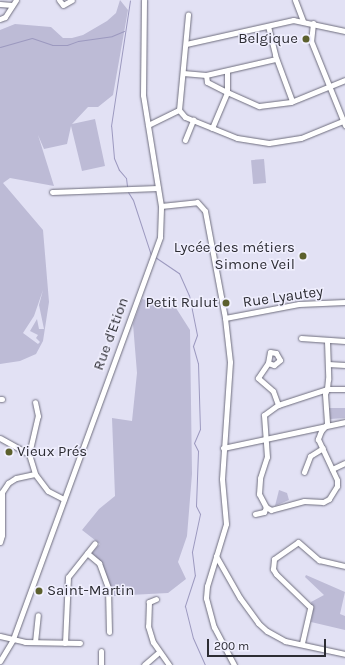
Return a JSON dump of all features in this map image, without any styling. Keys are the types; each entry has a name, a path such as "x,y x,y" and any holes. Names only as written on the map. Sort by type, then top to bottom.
{"street":[{"path":"59,0 63,5 72,0"},
{"name":"Rue d'Etion","path":"0,661 13,639 160,237 161,206 143,95 144,0"},
{"path":"295,0 303,21"},
{"path":"0,4 14,2"},
{"path":"0,19 5,17 14,2"},
{"path":"188,14 184,73 179,110 185,117 237,138 269,143 302,138 344,122 311,41 313,23"},
{"path":"186,44 293,20 313,23 345,31"},
{"path":"268,26 276,59 292,101"},
{"path":"184,73 206,76 276,59"},
{"path":"212,128 227,92 227,71"},
{"path":"206,76 207,82 259,106 292,101 345,80"},
{"path":"148,125 179,110"},
{"path":"185,140 193,120"},
{"path":"52,192 158,188"},
{"path":"161,206 197,202 204,211 225,318 230,362 222,479 226,524 206,586 206,598 214,628 234,665"},
{"name":"Rue Lyautey","path":"225,318 299,304 345,302"},
{"path":"301,338 327,341 345,341"},
{"path":"318,439 321,430 327,424 325,394 328,389 327,341"},
{"path":"268,363 258,378 273,390 278,404"},
{"path":"328,364 345,364"},
{"path":"308,429 318,439 323,448 337,486 329,499 323,502 304,502 271,510 266,507 259,494 260,478 266,465 264,415 278,404 328,389 345,389"},
{"path":"35,402 38,416 29,454 35,474 48,492 64,499"},
{"path":"223,448 266,440 327,424 345,422"},
{"path":"0,438 29,454"},
{"path":"304,472 310,456 323,448"},
{"path":"332,469 345,463"},
{"path":"0,542 2,535 2,492 8,484 16,478 35,474"},
{"path":"255,514 264,512 266,507"},
{"path":"302,643 310,607 276,574 273,569 274,559 298,542 319,560 345,566"},
{"path":"65,643 68,577 95,543"},
{"path":"87,553 99,563 108,588 109,632"},
{"path":"216,556 225,573 258,624 276,637 345,654"},
{"path":"156,599 150,602 148,626 159,652 169,665"},
{"path":"35,642 38,616"},
{"path":"0,636 35,642 80,643"},
{"path":"101,651 101,665"},
{"path":"144,665 159,652"}],"shaded area":[{"path":"120,0 128,10 113,95 98,107 88,107 72,124 95,119 105,166 82,171 71,126 67,144 44,149 38,135 54,186 10,178 3,183 43,230 49,302 43,341 36,354 20,361 0,364 0,30 15,24 51,27 63,38 72,38 83,35 107,21 116,13","holes":["43,290 39,305 44,329 39,329 37,319 30,331 38,335 36,338 40,342 38,344 23,333 34,316"]},
{"path":"264,159 266,183 253,184 251,160"},
{"path":"142,299 176,308 190,330 192,474 187,536 178,562 186,579 168,593 111,596 101,562 92,553 100,544 82,530 99,509 115,496 112,418 132,421 137,373 133,324"},
{"path":"329,408 345,408 345,418 330,419"},
{"path":"279,490 287,493 289,500 275,506"},
{"path":"306,575 345,592 340,614 345,616 345,630 311,622 313,612 311,602 324,595 305,577"}],"waterway":[{"path":"127,186 126,178 119,170 114,158 111,126 130,0"},
{"path":"0,47 32,38 52,45 67,45 78,41 112,36 124,31"},
{"path":"128,192 133,200 151,255"},
{"path":"155,257 179,273 189,295 197,335 193,346 198,363 200,429 194,443 198,451 196,506 200,514 192,552 195,575 185,606 193,638 205,665"}],"place":[{"name":"Belgique","path":"306,39"},
{"name":"Lycée des métiers Simone Veil","path":"303,256"},
{"name":"Petit Rulut","path":"226,303"},
{"name":"Vieux Prés","path":"9,452"},
{"name":"Saint-Martin","path":"39,591"}]}
